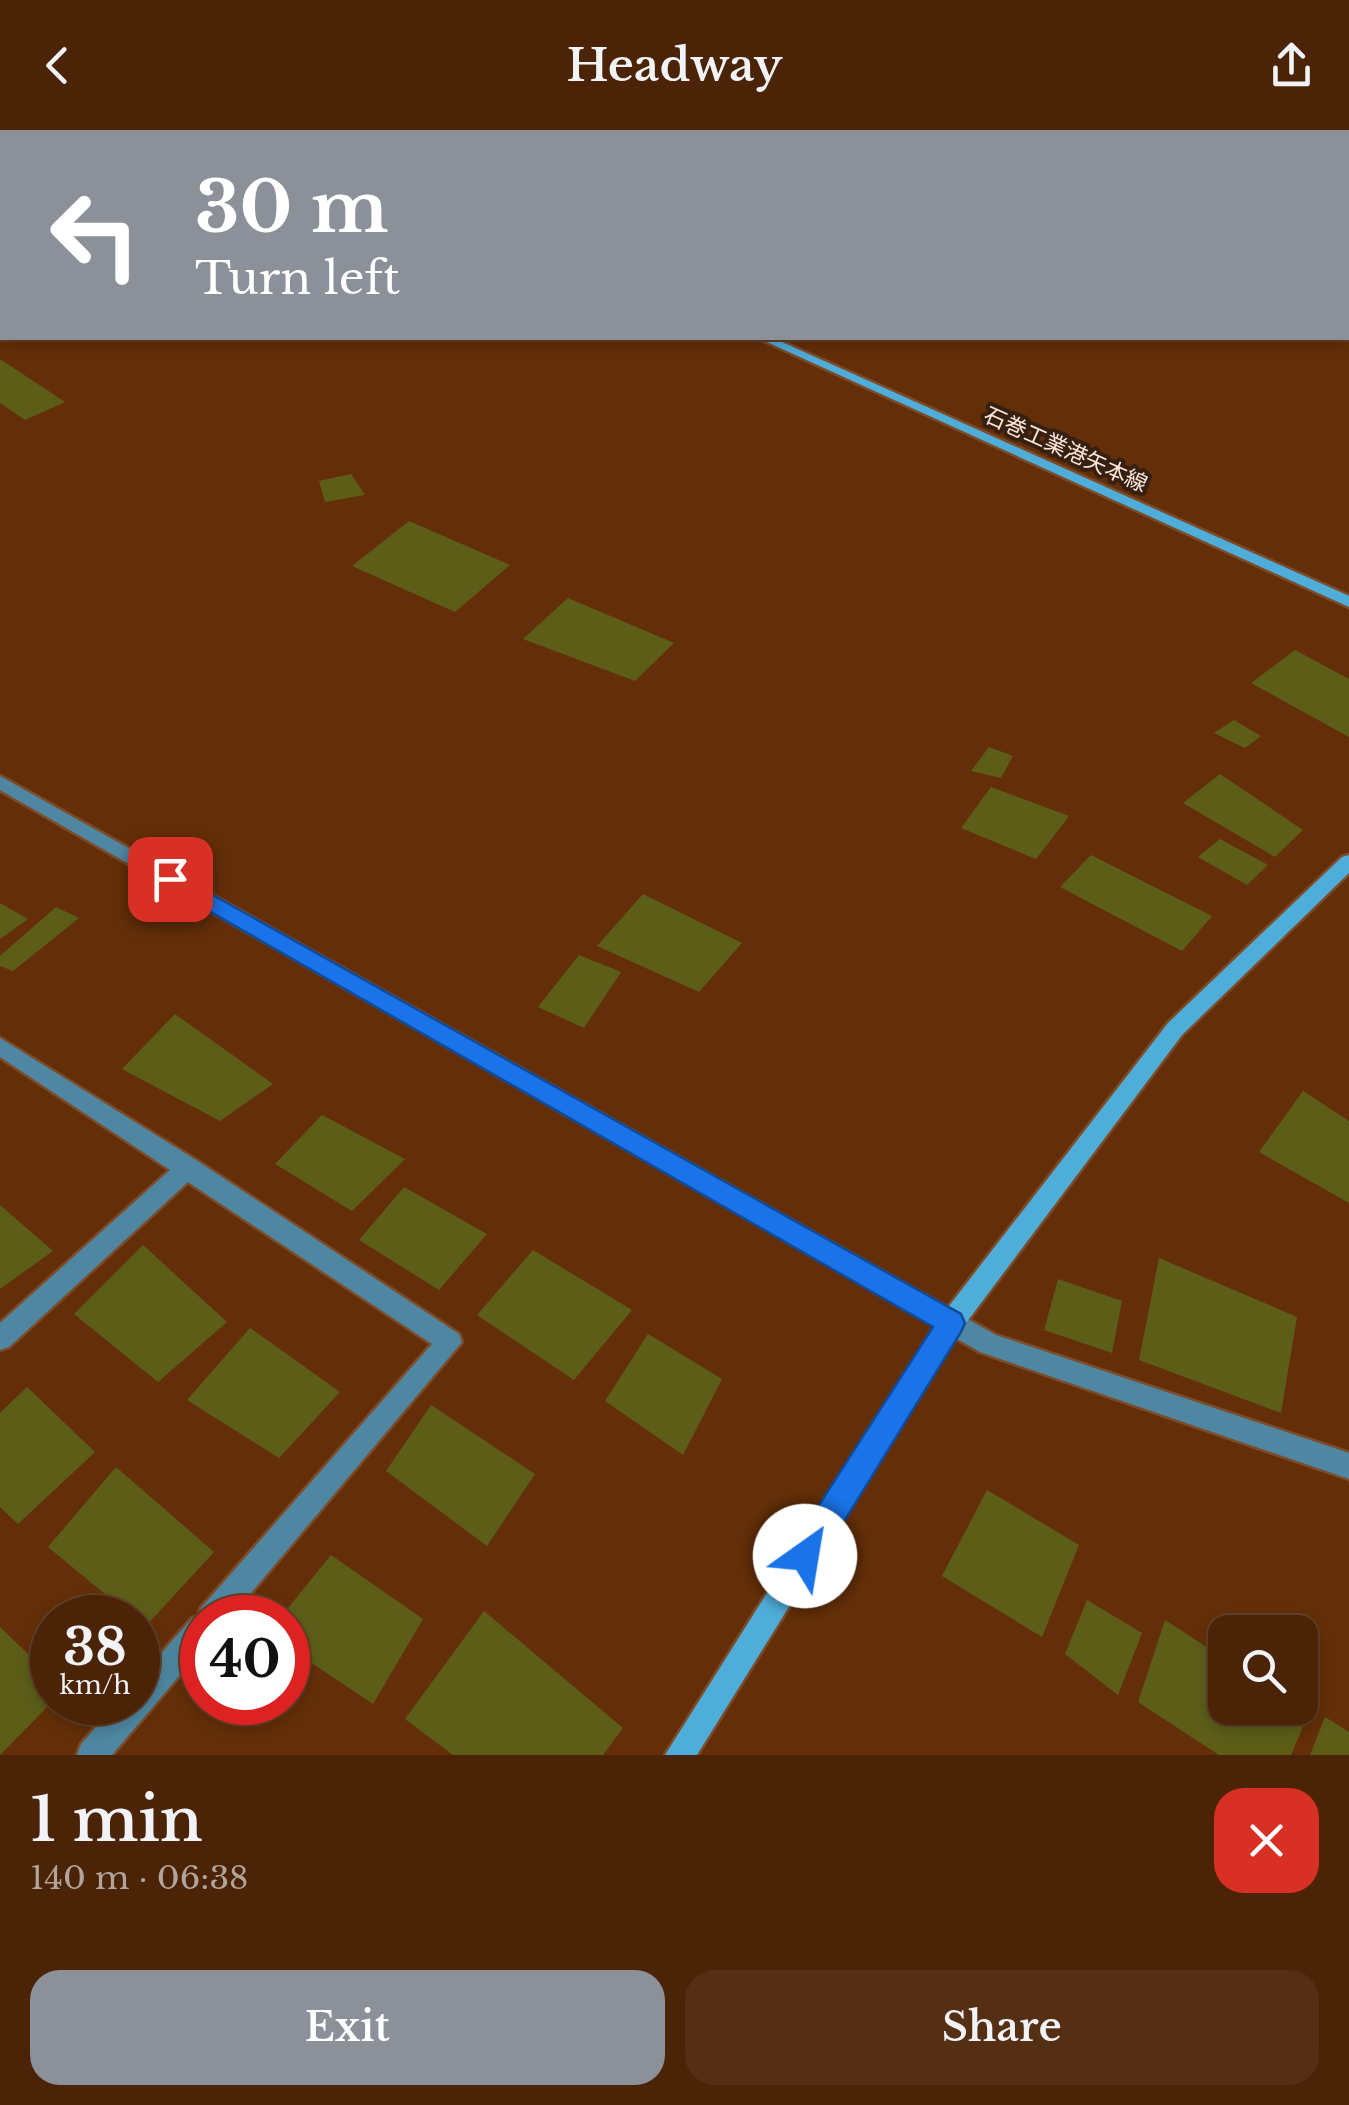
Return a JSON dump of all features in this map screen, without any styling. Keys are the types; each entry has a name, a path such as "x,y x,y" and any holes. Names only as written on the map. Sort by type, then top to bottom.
{"street":[{"name":"石巻工業港矢本線","path":"768,340 1349,602"},
{"path":"0,782 989,1344 1349,1466"},
{"path":"680,1755 951,1323 1175,1028 1349,862"},
{"path":"0,1046 450,1342 231,1595"},
{"path":"0,1339 188,1167"},
{"path":"92,1755 180,1653"}],"building":[{"path":"0,359 65,402 25,420 0,403"},
{"path":"351,474 365,495 325,502 319,481"},
{"path":"409,521 510,565 455,612 352,566"},
{"path":"568,598 674,643 635,681 523,639"},
{"path":"1295,650 1349,679 1349,737 1251,683"},
{"path":"1234,720 1261,736 1245,748 1214,733"},
{"path":"989,747 1013,756 1001,778 971,771"},
{"path":"1220,774 1303,830 1275,857 1183,803"},
{"path":"991,787 1069,816 1036,859 961,828"},
{"path":"1220,839 1268,865 1247,885 1198,857"},
{"path":"1091,855 1212,916 1182,951 1060,887"},
{"path":"643,894 742,943 699,992 597,946"},
{"path":"0,903 28,919 0,939"},
{"path":"56,907 79,918 13,971 0,966 0,956"},
{"path":"579,955 621,972 584,1028 538,1007"},
{"path":"175,1014 273,1084 220,1121 122,1069"},
{"path":"1303,1091 1349,1121 1349,1203 1259,1152"},
{"path":"322,1115 405,1159 352,1211 275,1164"},
{"path":"404,1187 487,1234 439,1290 359,1240"},
{"path":"0,1205 53,1251 0,1289"},
{"path":"143,1245 227,1322 158,1382 74,1314"},
{"path":"533,1250 632,1310 574,1380 477,1315"},
{"path":"1159,1258 1297,1317 1281,1413 1139,1360"},
{"path":"1058,1279 1122,1301 1112,1353 1044,1330"},
{"path":"250,1328 340,1392 279,1458 187,1400"},
{"path":"648,1334 722,1379 683,1455 605,1401"},
{"path":"27,1387 95,1452 18,1524 0,1507 0,1413"},
{"path":"431,1405 535,1474 487,1546 386,1471"},
{"path":"116,1467 214,1552 160,1611 160,1595 106,1595 48,1547"},
{"path":"987,1490 1079,1545 1042,1637 942,1576"},
{"path":"331,1555 423,1619 373,1704 310,1662 310,1595 299,1595"},
{"path":"1087,1600 1142,1633 1118,1695 1065,1654"},
{"path":"484,1611 623,1728 603,1755 453,1755 405,1719"},
{"path":"1165,1620 1208,1648 1208,1725 1304,1725 1291,1755 1219,1755 1138,1702"},
{"path":"0,1627 30,1656 30,1724 0,1755"},
{"path":"1325,1717 1349,1732 1349,1755 1310,1755"}],"route":[{"path":"170,879 951,1323 805,1556"}]}
